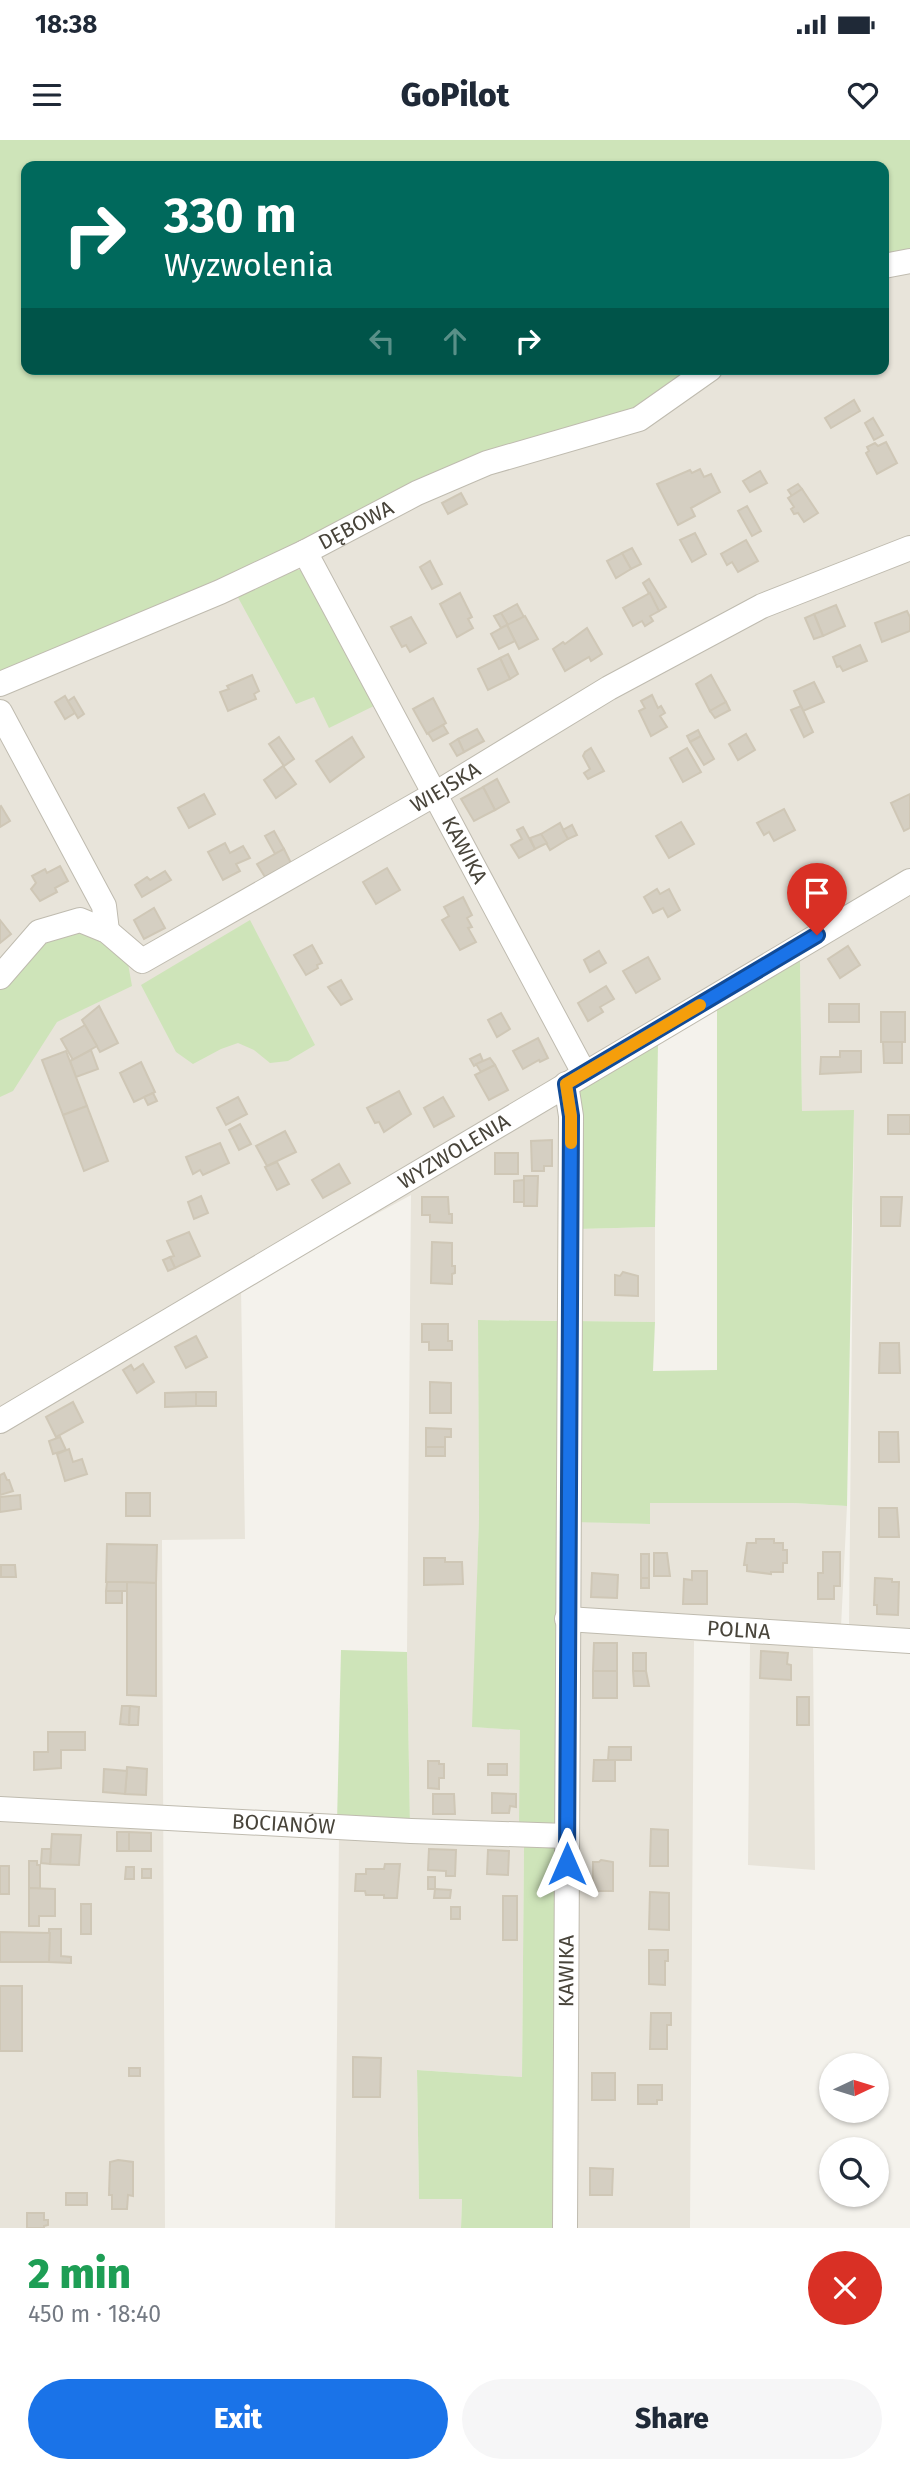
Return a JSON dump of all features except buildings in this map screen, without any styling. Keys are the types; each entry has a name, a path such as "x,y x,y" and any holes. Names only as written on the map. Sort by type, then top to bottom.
{"street":[{"path":"889,265 910,261"},
{"name":"DĘBOWA","path":"0,684 220,592 305,552 417,492 487,463 639,419 701,375"},
{"name":"WIEJSKA","path":"0,977 39,932 80,920 107,931 142,961 435,794 609,688 762,606 910,548"},
{"name":"KAWIKA","path":"305,552 435,794 575,1078 571,1116 565,2228"},
{"path":"0,712 104,906 107,931"},
{"name":"WYZWOLENIA","path":"0,1421 910,880"},
{"name":"POLNA","path":"568,1619 910,1641"},
{"name":"BOCIANÓW","path":"0,1809 386,1830 567,1836"}],"shaded area":[{"path":"910,269 910,1634 849,1629 854,1111 802,1111 800,960 658,1043 579,1229 655,1227 655,1322 478,1320 479,1518 473,1727 520,1730 562,1521 650,1524 650,1503 793,1503 847,1506 841,1627 813,1644 815,1870 748,1865 750,1644 694,1641 690,2228 557,2228 558,1850 550,1845 524,1843 522,2077 417,2070 419,2198 462,2199 461,2228 335,2228 339,1835 410,1831 407,1652 411,1195 241,1288 245,1539 162,1540 165,2228 0,2228 0,695 472,479 645,425 715,375 889,375 889,272"}],"green space":[{"path":"0,140 910,140 910,251 889,255 889,161 21,161 21,375 684,375 635,410 0,673"},
{"path":"285,570 304,570 382,702 329,728 314,697 296,704 235,592"},
{"path":"250,920 315,1045 288,1061 270,1063 254,1050 238,1043 193,1064 176,1052 141,985"},
{"path":"77,928 127,958 132,986 57,1022 13,1091 0,1097 0,988 43,941"},
{"path":"800,960 802,1111 854,1110 847,1506 793,1503 650,1503 650,1524 574,1522 575,1321 655,1322 653,1371 717,1370 717,1007"},
{"path":"658,1043 655,1227 579,1229 576,1089"},
{"path":"478,1320 561,1321 560,1830 519,1830 520,1730 472,1727 479,1518"},
{"path":"341,1650 407,1652 410,1826 337,1823"},
{"path":"524,1843 544,1844 558,1850 556,2228 461,2228 462,2199 419,2199 417,2070 522,2077"}],"slow traffic":[{"path":"571,1143 571,1116 566,1084 700,1005"}],"route":[{"path":"567,1864 571,1116 566,1084 817,935"}]}
